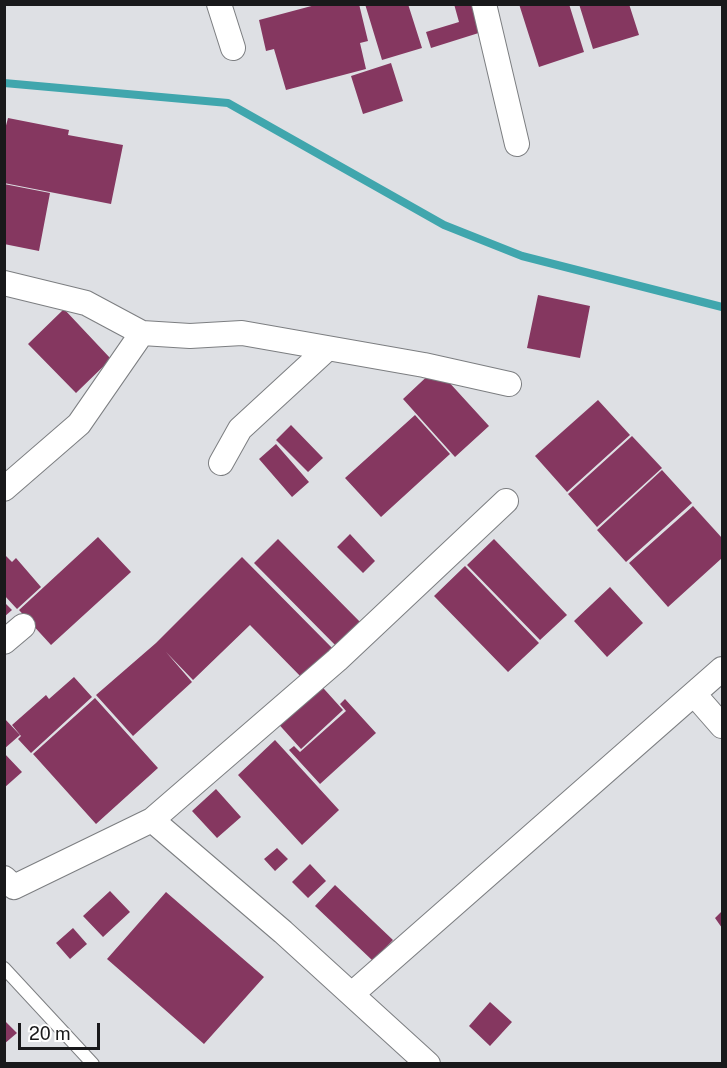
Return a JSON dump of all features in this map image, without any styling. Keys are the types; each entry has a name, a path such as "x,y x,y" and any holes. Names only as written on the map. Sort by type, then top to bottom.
{"street":[{"path":"219,4 233,48"},
{"path":"484,4 517,144"},
{"path":"4,283 86,303 142,333 190,336 242,333 327,350 424,365 509,384"},
{"path":"4,489 79,424 142,333"},
{"path":"221,463 240,429 327,350"},
{"path":"8,888 152,820 337,660 506,501"},
{"path":"4,642 23,626"},
{"path":"352,994 723,669"},
{"path":"694,694 723,726"},
{"path":"152,820 352,994 428,1064"}],"lane":[{"path":"4,968 93,1064"}],"building":[{"path":"319,4 359,4 368,41 360,43 366,69 286,90 274,49 266,51 259,20"},
{"path":"365,4 408,4 422,48 382,60"},
{"path":"454,4 477,4 485,31 431,48 426,32 459,22"},
{"path":"519,4 569,4 584,52 539,67"},
{"path":"579,4 629,4 639,35 593,49"},
{"path":"391,63 403,101 363,114 351,76"},
{"path":"8,118 69,130 68,135 123,145 111,204 4,183 4,133"},
{"path":"4,184 50,193 39,251 4,244"},
{"path":"538,295 590,306 580,358 527,348"},
{"path":"64,309 111,359 76,393 28,344"},
{"path":"436,368 489,426 455,457 403,399"},
{"path":"598,400 630,435 567,492 535,456"},
{"path":"415,415 450,454 381,517 345,478"},
{"path":"291,425 323,458 308,472 276,440"},
{"path":"632,436 662,468 597,527 568,494"},
{"path":"276,444 309,482 292,497 259,459"},
{"path":"662,470 692,503 626,562 597,530"},
{"path":"693,506 722,538 722,558 668,607 629,563"},
{"path":"350,534 375,561 363,573 337,547"},
{"path":"98,537 131,572 51,645 19,610"},
{"path":"278,539 366,628 342,652 254,563"},
{"path":"494,539 567,615 540,640 467,565"},
{"path":"4,554 12,562 16,558 41,587 17,609 4,595"},
{"path":"242,557 338,654 308,684 250,625 193,680 166,652 192,682 133,736 96,695 156,643"},
{"path":"465,566 539,643 508,672 434,596"},
{"path":"610,587 643,623 607,657 574,621"},
{"path":"4,602 12,610 4,617"},
{"path":"74,677 92,697 31,753 18,739 21,736 12,725 46,695 49,699"},
{"path":"316,680 343,710 301,749 274,719"},
{"path":"95,698 158,768 96,824 33,754"},
{"path":"345,699 376,733 320,784 289,750 294,746 300,752 346,711 340,704"},
{"path":"4,718 20,735 4,749"},
{"path":"275,740 339,810 302,845 238,775"},
{"path":"4,753 22,772 4,788"},
{"path":"216,789 241,817 217,838 192,811"},
{"path":"277,848 288,859 275,871 264,859"},
{"path":"310,864 326,881 308,898 292,882"},
{"path":"335,885 393,940 373,961 315,906"},
{"path":"110,891 130,912 103,937 83,916"},
{"path":"166,892 264,977 204,1044 107,959"},
{"path":"722,911 722,928 715,918"},
{"path":"73,928 87,944 70,959 56,943"},
{"path":"490,1002 512,1022 490,1046 469,1026"},
{"path":"4,1020 17,1033 4,1044"}],"waterway":[{"path":"4,83 228,103 444,225 522,256 722,307"}]}
